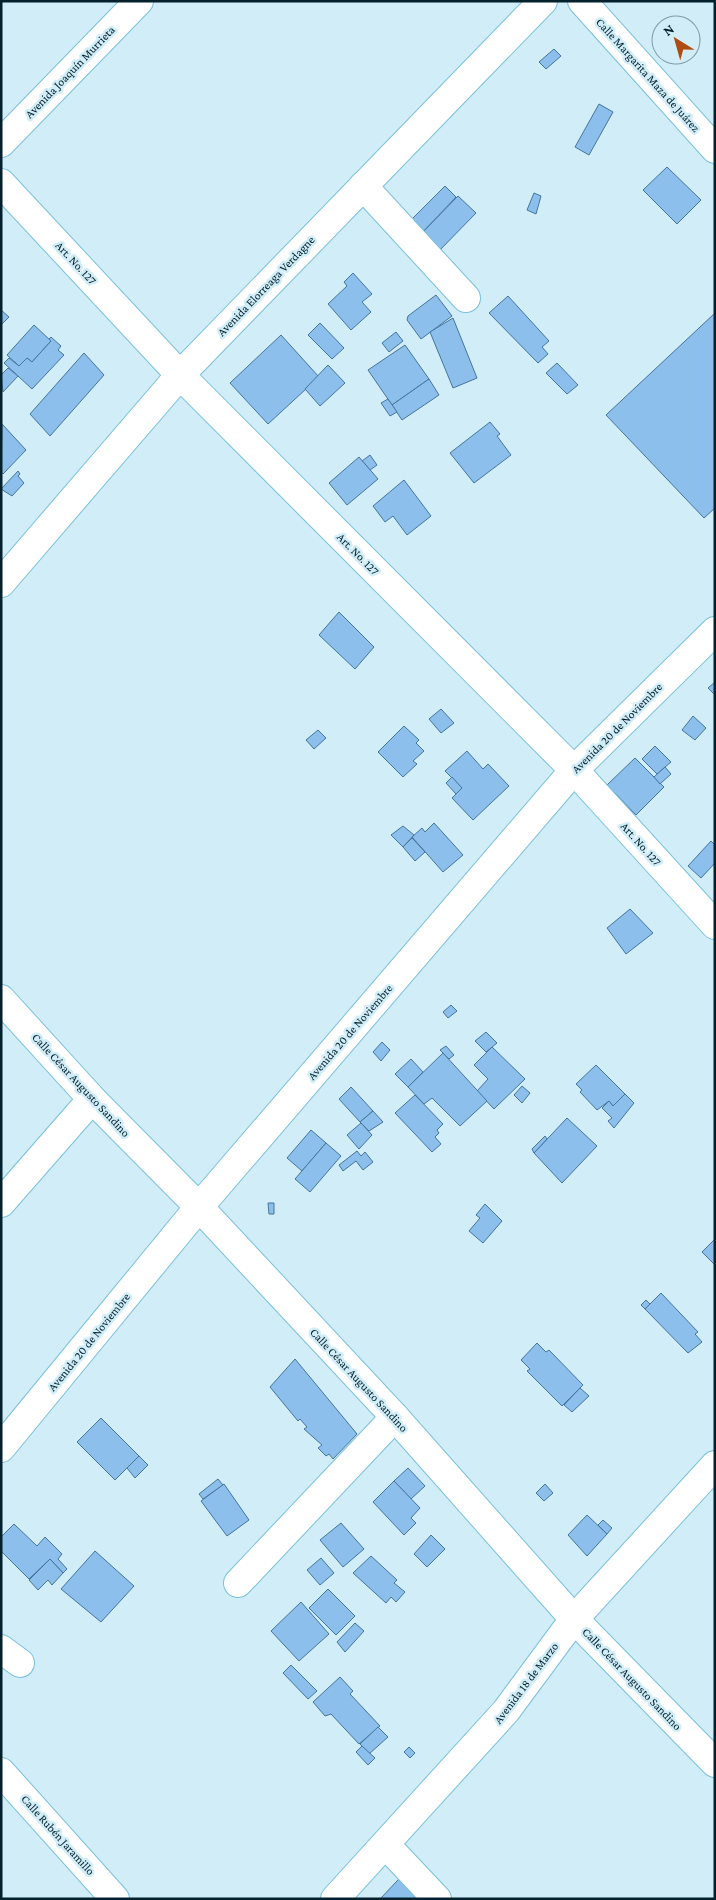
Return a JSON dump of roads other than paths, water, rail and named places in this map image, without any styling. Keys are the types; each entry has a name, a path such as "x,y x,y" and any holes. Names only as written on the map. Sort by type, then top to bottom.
{"street":[{"name":"Avenida Joaquín Murrieta","path":"1,143 139,1"},
{"name":"Avenida Elorreaga Verdagne","path":"1,583 180,374 543,1"},
{"name":"Calle Margarita Maza de Juárez","path":"582,1 715,150"},
{"name":"Art. No. 127","path":"1,183 180,374 574,770 715,925"},
{"path":"363,186 466,298"},
{"name":"Avenida 20 de Noviembre","path":"1,1448 200,1207 574,770 715,631"},
{"name":"Calle César Augusto Sandino","path":"1,999 92,1099 200,1207 395,1417 574,1619 715,1763"},
{"path":"1,1204 92,1099"},
{"path":"238,1583 395,1417"},
{"name":"Avenida 18 de Marzo","path":"335,1899 506,1711 574,1619 715,1465"},
{"name":"Calle Rubén Jaramillo","path":"1,1772 115,1899"},
{"path":"386,1845 437,1899"}]}
